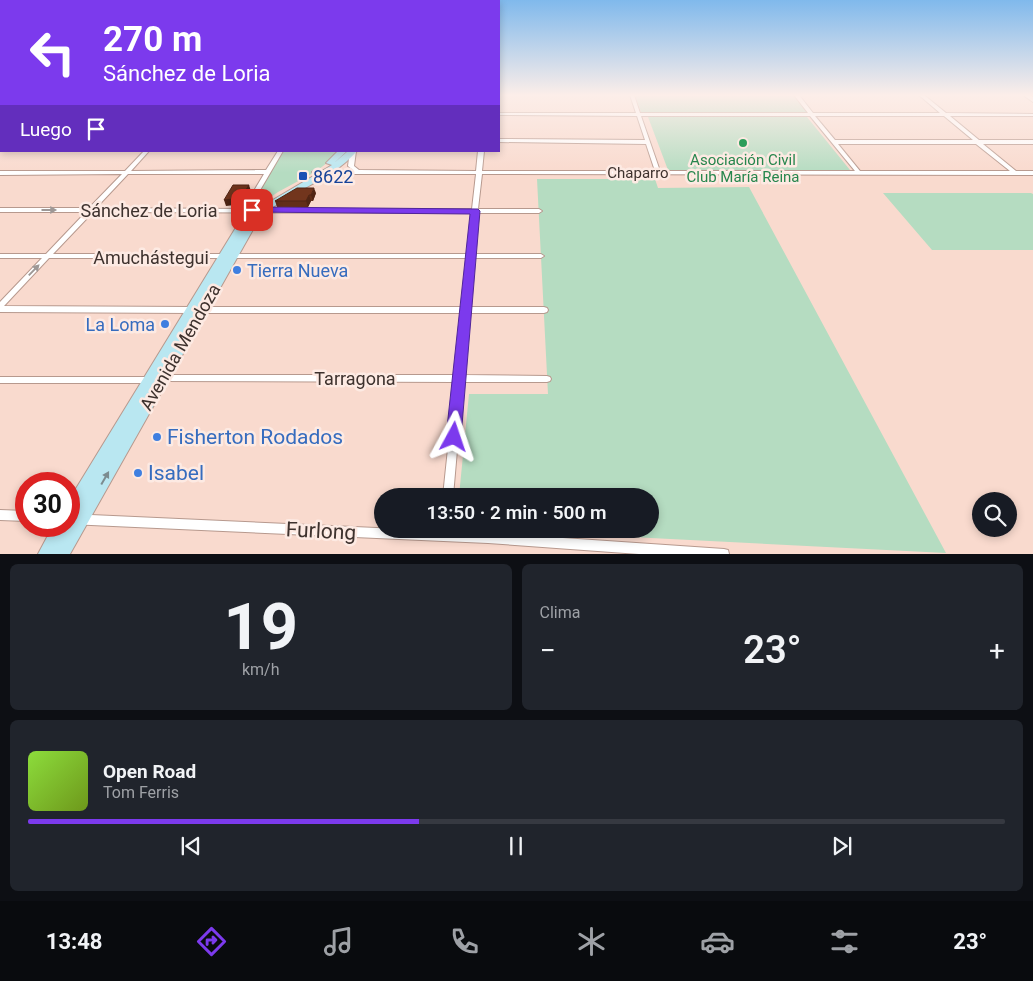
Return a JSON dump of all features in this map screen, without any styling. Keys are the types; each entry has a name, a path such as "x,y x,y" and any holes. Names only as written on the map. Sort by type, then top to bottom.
{"main road":[{"name":"Avenida Mendoza","path":"80,505 149,380 196,310 253,210 278,192 316,172 342,152"},
{"name":"Avenida Mendoza","path":"253,210 326,172 347,158 352,152"},
{"name":"Avenida Mendoza","path":"80,507 162,378 196,310"},
{"path":"45,554 55,537"},
{"name":"Avenida Mendoza","path":"61,554 67,537"}],"street":[{"path":"640,121 658,173"},
{"path":"817,121 859,173"},
{"path":"952,121 1015,173"},
{"path":"500,141 648,142"},
{"path":"834,142 1033,142"},
{"path":"0,308 146,152"},
{"path":"253,210 268,172 280,152"},
{"path":"353,152 351,166 354,170 362,172"},
{"path":"449,488 480,152"},
{"path":"0,173 268,172"},
{"name":"Chaparro","path":"316,172 1033,173"},
{"name":"Sánchez de Loria","path":"0,210 539,211"},
{"name":"Amuchástegui","path":"0,256 541,256"},
{"path":"0,308 544,310"},
{"name":"Tarragona","path":"162,378 548,379"},
{"path":"0,380 149,380"},
{"path":"0,515 15,516"},
{"name":"Furlong","path":"80,518 374,529"},
{"name":"Furlong","path":"521,538 724,554"}],"green space":[{"name":"Asociación Civil Club María Reina","path":"649,121 810,121 850,170 668,170"},
{"path":"280,152 342,152 315,172 278,192 252,210 245,210"},
{"path":"537,179 655,179 658,188 749,187 946,553 649,538 659,538 659,488 460,488 469,394 548,394"},
{"path":"883,193 1031,193 1033,194 1033,250 932,250"}],"building":[{"path":"233,185 249,185 241,198 224,200"},
{"path":"297,188 314,188 306,201 275,201"}],"place":[{"name":"Asociación Civil Club María Reina","path":"743,143"},
{"name":"8622","path":"303,176"},
{"name":"Tierra Nueva","path":"237,270"},
{"name":"La Loma","path":"165,324"},
{"name":"Fisherton Rodados","path":"157,437"},
{"name":"Isabel","path":"138,473"}],"route":[{"path":"252,210 475,211 454,437"}]}
